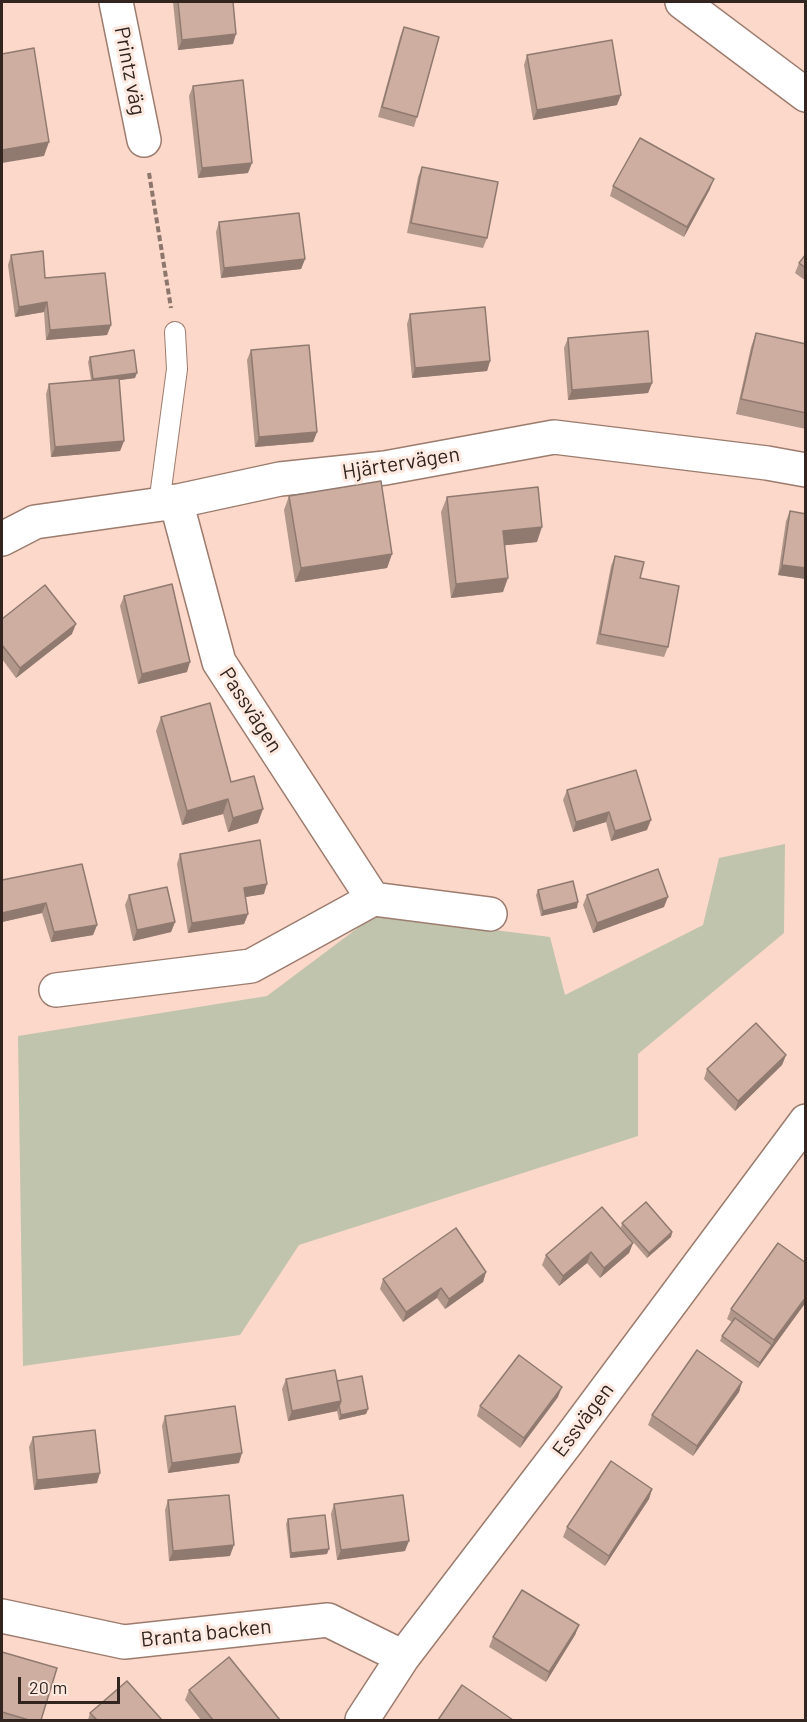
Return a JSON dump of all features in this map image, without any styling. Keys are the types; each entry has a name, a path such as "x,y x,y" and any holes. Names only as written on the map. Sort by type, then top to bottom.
{"street":[{"name":"Printz väg","path":"116,2 144,140"},
{"path":"682,2 806,95"},
{"name":"Hjärtervägen","path":"2,539 35,522 167,503 280,479 385,468 554,437 767,463 806,470"},
{"name":"Passvägen","path":"167,503 219,662 373,899"},
{"path":"56,990 251,966 373,899 490,914"},
{"name":"Essvägen","path":"362,1720 404,1657 568,1441 806,1120"},
{"name":"Branta backen","path":"2,1616 124,1642 328,1620 404,1657"}],"lane":[{"path":"167,503 177,369 174,332"}],"path":[{"path":"144,140 174,332"}],"green space":[{"path":"785,844 784,933 638,1054 638,1136 299,1245 240,1335 23,1366 18,1036 267,996 375,915 550,937 565,995 703,925 719,858"}],"building":[{"path":"178,2 233,2 236,34 182,40"},
{"path":"404,27 439,37 417,117 382,107"},
{"path":"612,40 621,95 537,110 527,55"},
{"path":"34,48 49,142 2,150 2,54"},
{"path":"243,80 252,163 202,168 193,86"},
{"path":"640,138 714,179 687,227 613,186"},
{"path":"422,167 498,182 487,238 411,223"},
{"path":"299,213 305,259 224,268 219,222"},
{"path":"43,251 45,278 105,273 111,325 50,330 47,302 19,307 11,255"},
{"path":"806,254 806,268 799,263"},
{"path":"485,307 490,361 415,368 410,314"},
{"path":"648,331 652,383 572,390 568,338"},
{"path":"756,333 806,344 806,413 741,399"},
{"path":"309,345 317,432 259,437 251,350"},
{"path":"134,350 137,373 93,379 90,357"},
{"path":"119,378 124,441 55,447 49,384"},
{"path":"381,481 392,554 301,568 289,496"},
{"path":"538,487 542,527 503,531 508,578 456,584 447,497"},
{"path":"790,511 806,514 806,568 782,565"},
{"path":"615,556 644,562 640,578 679,586 668,647 600,634"},
{"path":"172,584 190,662 142,674 124,596"},
{"path":"45,585 76,624 20,668 2,645 2,619"},
{"path":"210,703 231,782 254,776 263,809 233,818 228,799 187,811 161,717"},
{"path":"636,770 651,820 615,831 609,812 576,822 567,790"},
{"path":"260,840 267,884 244,888 248,914 192,923 180,854"},
{"path":"82,864 97,925 54,932 46,903 2,913 2,880"},
{"path":"658,869 668,897 597,923 587,895"},
{"path":"573,881 578,902 543,911 538,890"},
{"path":"167,887 175,922 137,930 129,895"},
{"path":"756,1023 786,1055 738,1101 707,1069"},
{"path":"646,1202 672,1232 649,1253 622,1223"},
{"path":"602,1207 633,1243 604,1268 591,1252 563,1276 546,1255"},
{"path":"456,1228 486,1272 449,1299 441,1288 406,1312 383,1279"},
{"path":"778,1243 806,1263 806,1297 774,1340 731,1309"},
{"path":"735,1318 772,1345 760,1363 722,1336"},
{"path":"697,1350 742,1382 697,1446 652,1415"},
{"path":"519,1355 562,1387 524,1438 480,1406"},
{"path":"335,1370 341,1401 292,1411 286,1379"},
{"path":"362,1376 368,1409 341,1415 337,1381"},
{"path":"235,1406 242,1453 172,1463 165,1416"},
{"path":"95,1430 100,1473 37,1480 33,1437"},
{"path":"611,1461 652,1489 609,1556 567,1527"},
{"path":"229,1495 234,1545 173,1551 168,1500"},
{"path":"403,1495 409,1541 341,1550 334,1504"},
{"path":"325,1515 329,1549 291,1553 288,1519"},
{"path":"522,1590 579,1625 549,1672 493,1637"},
{"path":"2,1652 57,1668 41,1720 29,1720 2,1712"},
{"path":"229,1657 280,1720 213,1720 189,1690"},
{"path":"127,1681 162,1720 97,1720 90,1713"},
{"path":"462,1685 513,1720 438,1720"}]}
